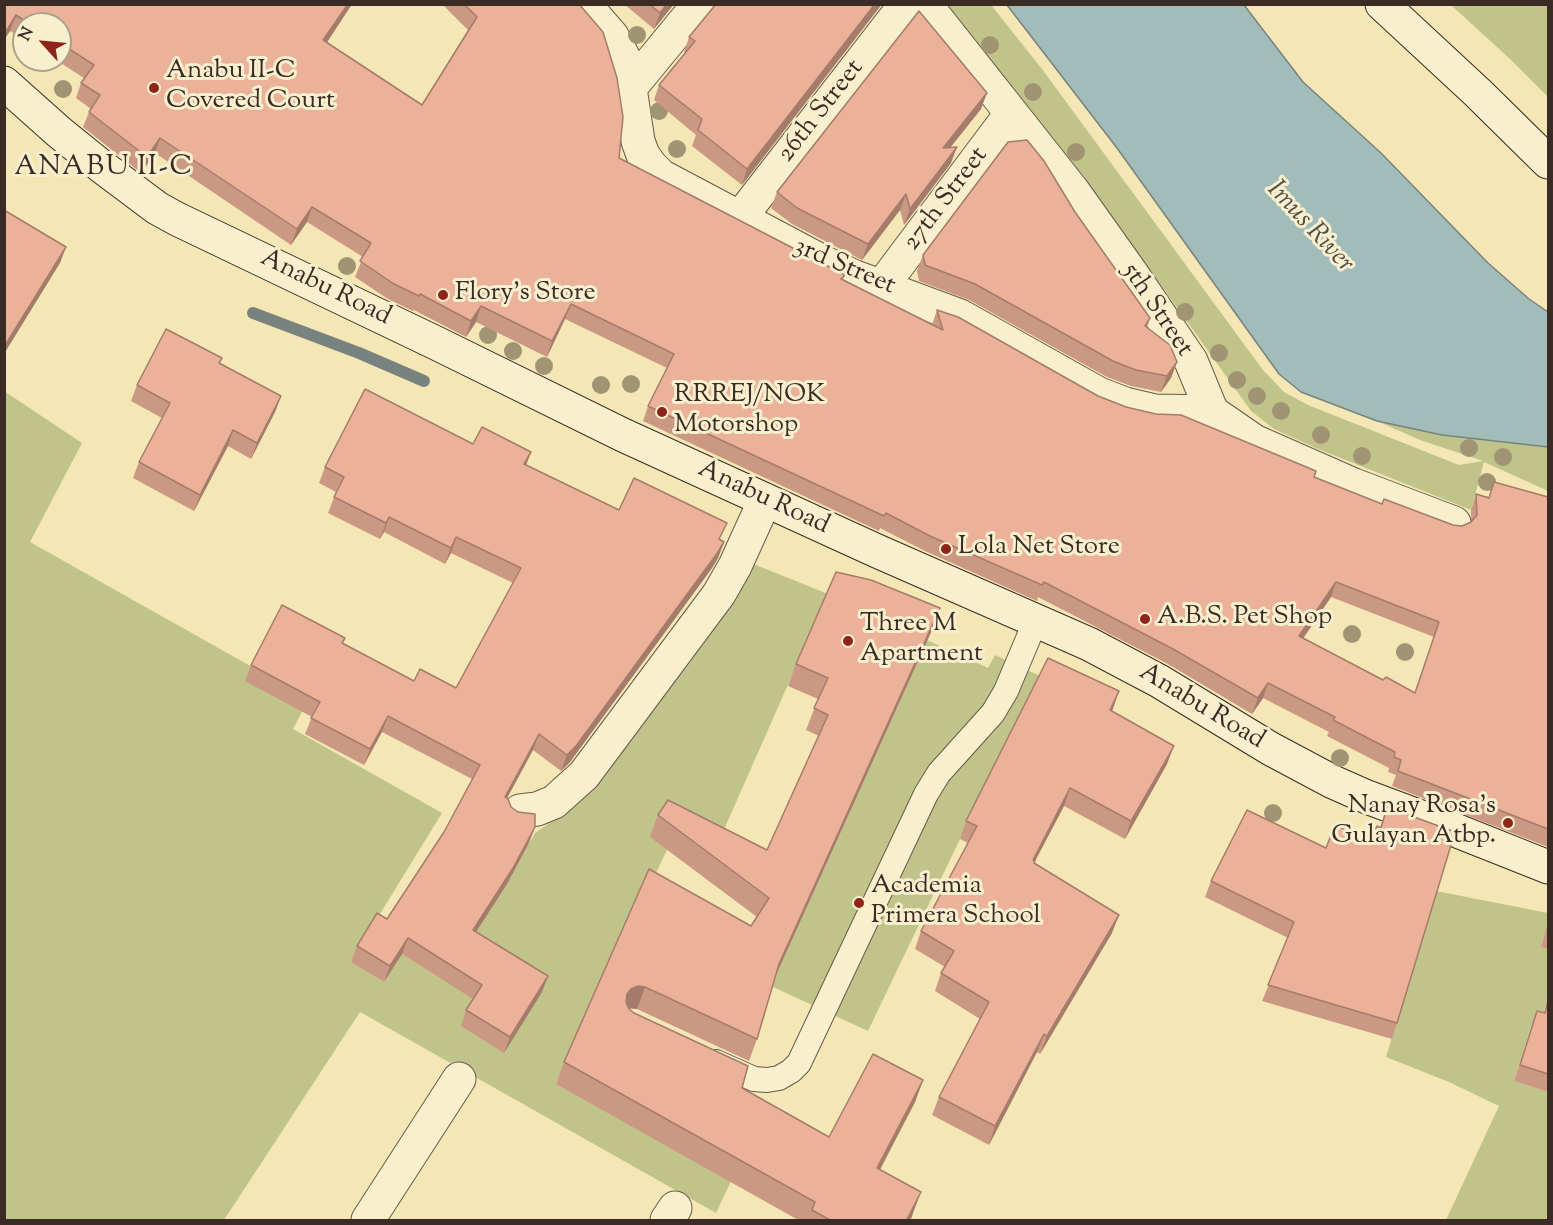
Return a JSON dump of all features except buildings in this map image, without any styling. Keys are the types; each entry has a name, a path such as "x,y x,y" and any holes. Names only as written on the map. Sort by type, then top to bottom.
{"street":[{"name":"3rd Street","path":"584,4 601,22 620,49 626,62 638,141 643,155 661,176 825,263 855,277 960,316 1099,393 1125,404 1155,411 1212,412"},
{"path":"630,88 699,4"},
{"name":"26th Street","path":"739,219 906,4"},
{"name":"5th Street","path":"925,4 1073,191 1191,361 1212,412"},
{"path":"1382,4 1548,162"},
{"name":"Anabu Road","path":"4,83 67,139 167,214 623,435 877,551 1089,644 1159,681 1277,753 1322,777 1366,797 1548,867"},
{"name":"27th Street","path":"882,286 1011,114"},
{"path":"1212,412 1254,441 1354,485 1454,523"},
{"path":"520,811 537,809 554,802 584,775 719,594 735,566 765,500"},
{"path":"368,1221 459,1079"}],"lane":[{"path":"692,1050 754,1079 766,1080 779,1077 791,1071 799,1063 926,794 939,773 993,713 1006,691 1036,620"}],"green space":[{"path":"945,5 991,5 1042,69 1263,370 1284,392 1308,405 1459,465 1483,461 1420,440 1377,421 1442,435 1548,447 1548,491 1484,462 1471,510 1318,449 1274,429 1251,411 1118,225"},
{"path":"1451,5 1548,5 1548,97 1510,59"},
{"path":"4,391 82,443 30,542 309,699 293,729 442,813 351,961 384,982 402,954 445,981 506,885 535,833 561,815 751,563 828,594 715,850 676,831 556,1083 731,1181 716,1213 360,1012 224,1220 5,1220"},
{"path":"927,640 988,668 995,655 1042,677 960,839 868,1031 771,986"},
{"path":"1436,891 1548,913 1548,922 1541,947 1548,949 1548,997 1539,1029 1531,1027 1514,1081 1548,1092 1548,1220 1446,1220 1499,1106 1449,1082 1386,1057"}],"water":[{"name":"Imus River","path":"1007,5 1244,5 1303,82 1381,153 1488,263 1529,299 1548,312 1548,447 1442,435 1377,421 1301,392 1279,374 1117,148"}],"waterway":[{"path":"253,313 359,353 424,381"}],"place":[{"name":"Anabu II-C Covered Court","path":"154,88"},
{"name":"Flory's Store","path":"443,295"},
{"name":"RRREJ/NOK Motorshop","path":"662,412"},
{"name":"Lola Net Store","path":"946,549"},
{"name":"A.B.S. Pet Shop","path":"1145,619"},
{"name":"Three M Apartment","path":"848,641"},
{"name":"Nanay Rosa's Gulayan Atbp.","path":"1508,823"},
{"name":"Academia Primera School","path":"859,903"}],"district":[{"name":"ANABU II-C","path":"104,169"}]}
